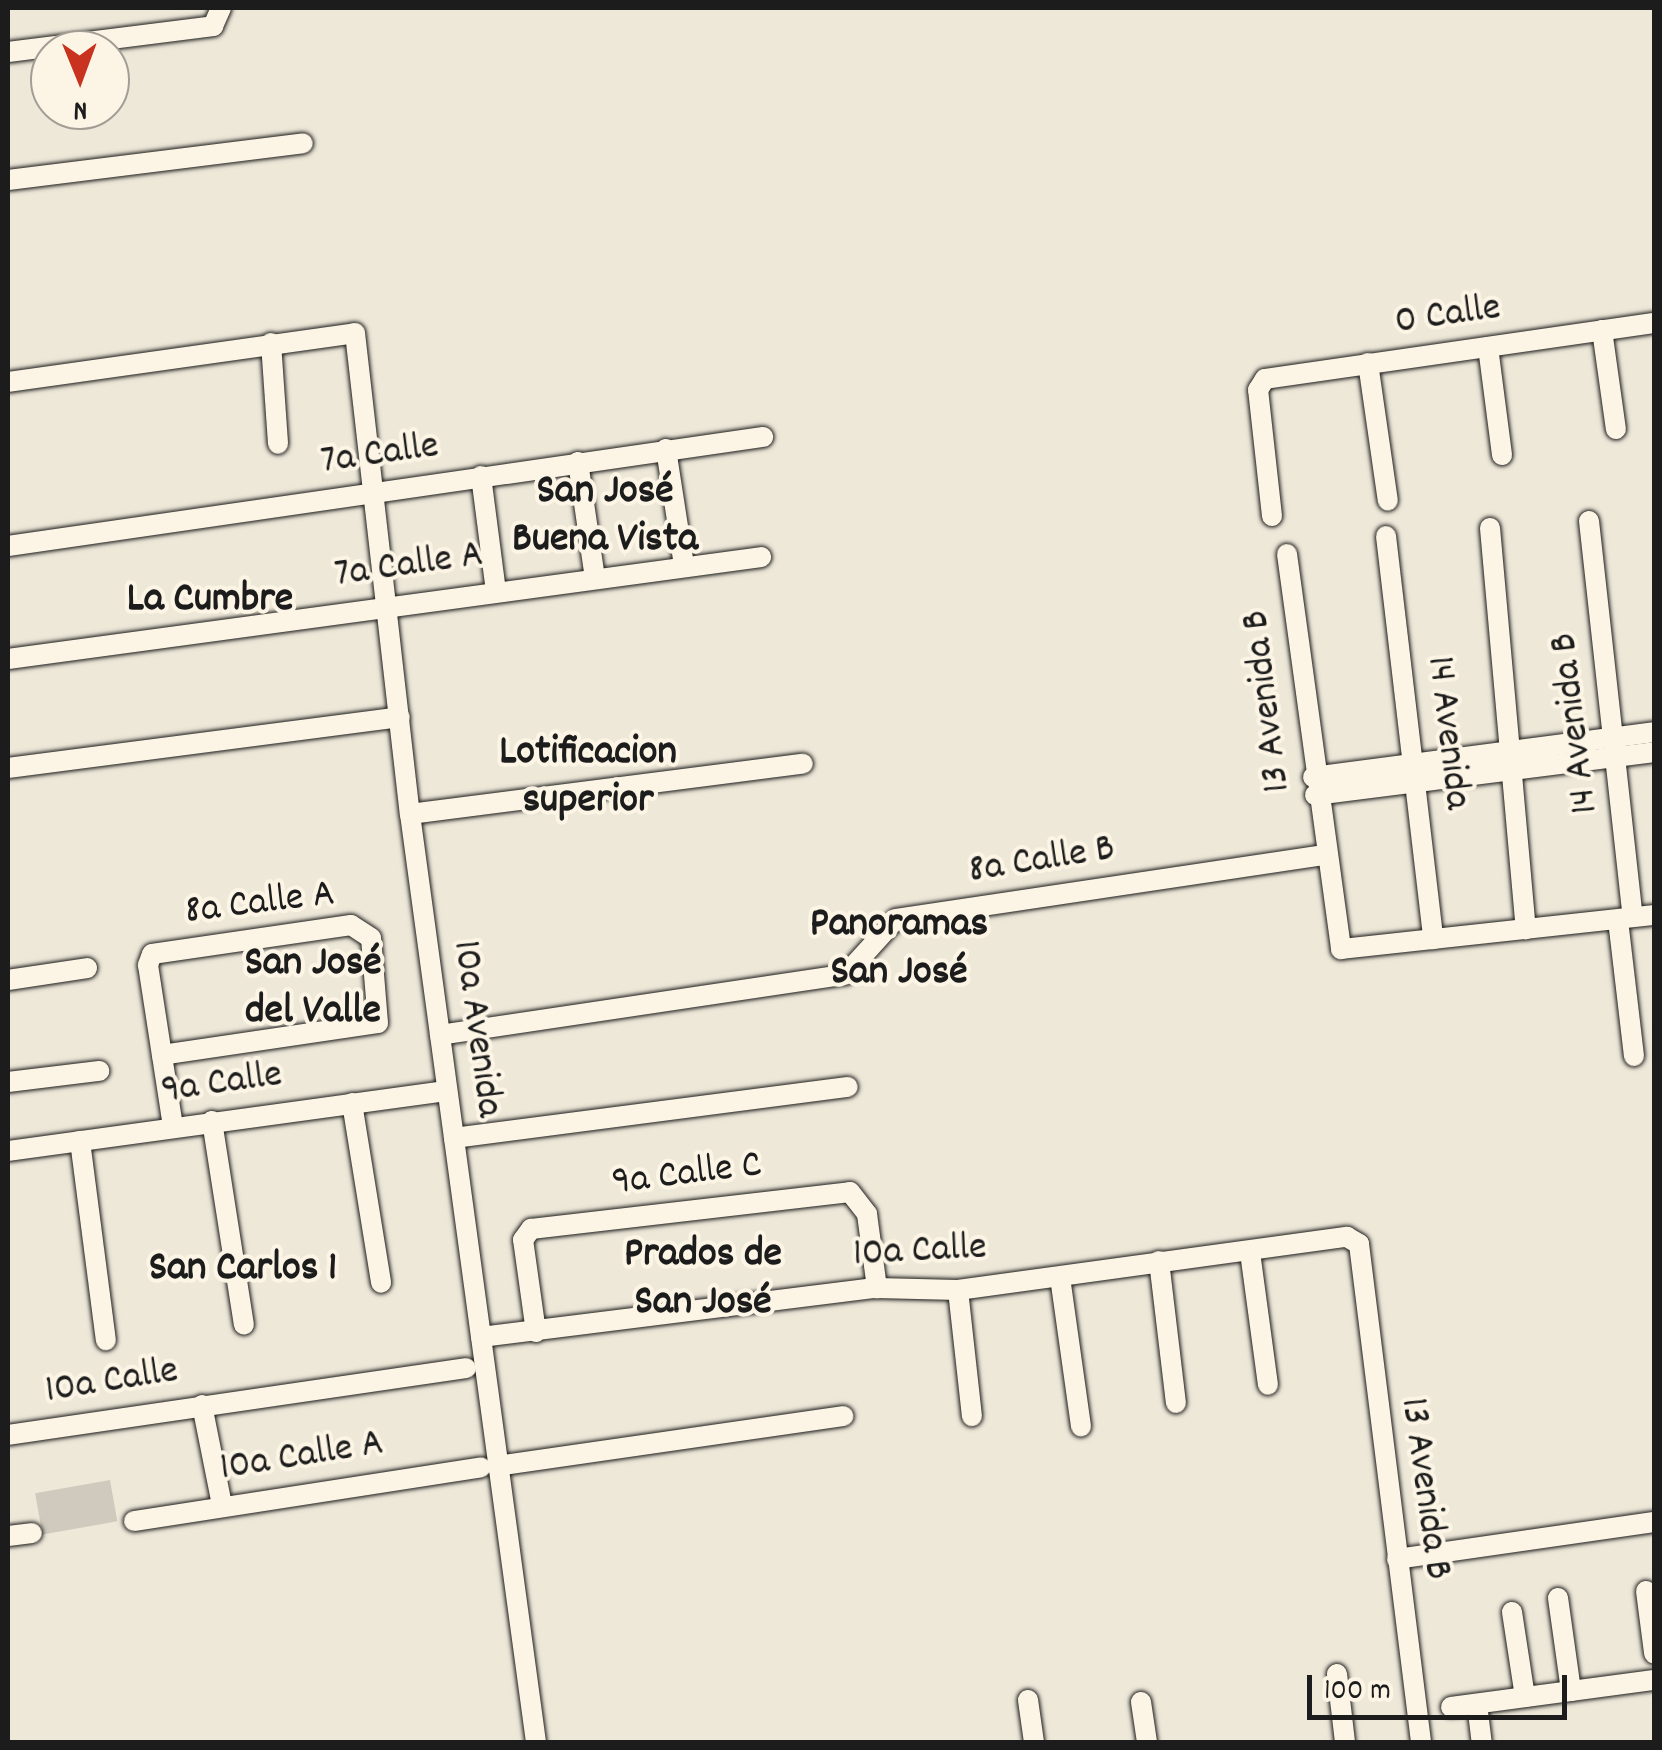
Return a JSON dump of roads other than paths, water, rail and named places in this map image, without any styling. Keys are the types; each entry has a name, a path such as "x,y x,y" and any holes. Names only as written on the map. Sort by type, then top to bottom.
{"street":[{"path":"8,52 217,17"},
{"path":"8,180 303,143"},
{"name":"0 Calle","path":"1272,516 1258,390 1280,373 1654,323"},
{"path":"1602,330 1616,429"},
{"name":"10a Avenida","path":"271,343 346,332 358,342 410,814 481,1338 489,1466 536,1742"},
{"path":"8,382 271,343 278,444"},
{"path":"1488,347 1502,455"},
{"path":"1368,363 1388,501"},
{"name":"7a Calle","path":"8,546 763,437"},
{"path":"666,449 684,565"},
{"path":"578,462 595,578"},
{"path":"481,476 496,591"},
{"name":"14 Avenida B","path":"1589,521 1635,917 1634,1056"},
{"path":"1490,528 1516,761 1526,929"},
{"name":"14 Avenida","path":"1386,536 1420,786 1433,939"},
{"name":"13 Avenida B","path":"1286,554 1335,942 1348,951 1433,939"},
{"name":"7a Calle A","path":"8,659 761,557"},
{"path":"8,768 400,717"},
{"path":"1615,748 1654,732"},
{"path":"1314,786 1414,763 1516,761 1615,748 1654,752"},
{"path":"1314,786 1420,786 1516,761"},
{"path":"410,814 804,764"},
{"name":"8a Calle B","path":"440,1035 846,974 896,919 1323,855"},
{"path":"1433,939 1635,917"},
{"name":"8a Calle A","path":"351,925 371,938 382,1014 371,1026 162,1055 152,954 351,925"},
{"path":"8,980 87,968"},
{"path":"162,1055 173,1127"},
{"path":"8,1082 99,1071"},
{"path":"454,1138 848,1087"},
{"name":"9a Calle","path":"8,1151 447,1091"},
{"path":"352,1103 381,1283"},
{"path":"212,1122 244,1325"},
{"path":"80,1142 106,1340"},
{"name":"9a Calle C","path":"536,1332 524,1240 531,1229 850,1192 867,1214 876,1288"},
{"name":"10a Calle","path":"481,1338 876,1288 958,1290 1250,1252 1330,1234 1359,1244"},
{"name":"13 Avenida B","path":"1359,1244 1422,1742"},
{"path":"1250,1252 1268,1385"},
{"path":"1159,1261 1176,1403"},
{"path":"1060,1276 1081,1427"},
{"path":"958,1290 972,1416"},
{"name":"10a Calle","path":"8,1435 466,1368"},
{"path":"202,1405 222,1505"},
{"name":"10a Calle A","path":"134,1520 844,1416"},
{"path":"1397,1559 1654,1522"},
{"path":"8,1536 32,1533"},
{"path":"1646,1590 1654,1653"},
{"path":"1558,1598 1571,1691"},
{"path":"1512,1612 1525,1697"},
{"path":"1337,1674 1345,1742"},
{"path":"1450,1707 1654,1680"},
{"path":"1028,1700 1034,1742"},
{"path":"1141,1702 1146,1742"},
{"path":"1477,1704 1482,1742"}],"district":[{"name":"San José Buena Vista","path":"605,517"},
{"name":"La Cumbre","path":"210,601"},
{"name":"Lotificacion superior","path":"588,778"},
{"name":"Panoramas San José","path":"899,950"},
{"name":"San José del Valle","path":"313,989"},
{"name":"San Carlos 1","path":"243,1270"},
{"name":"Prados de San José","path":"703,1280"}]}
